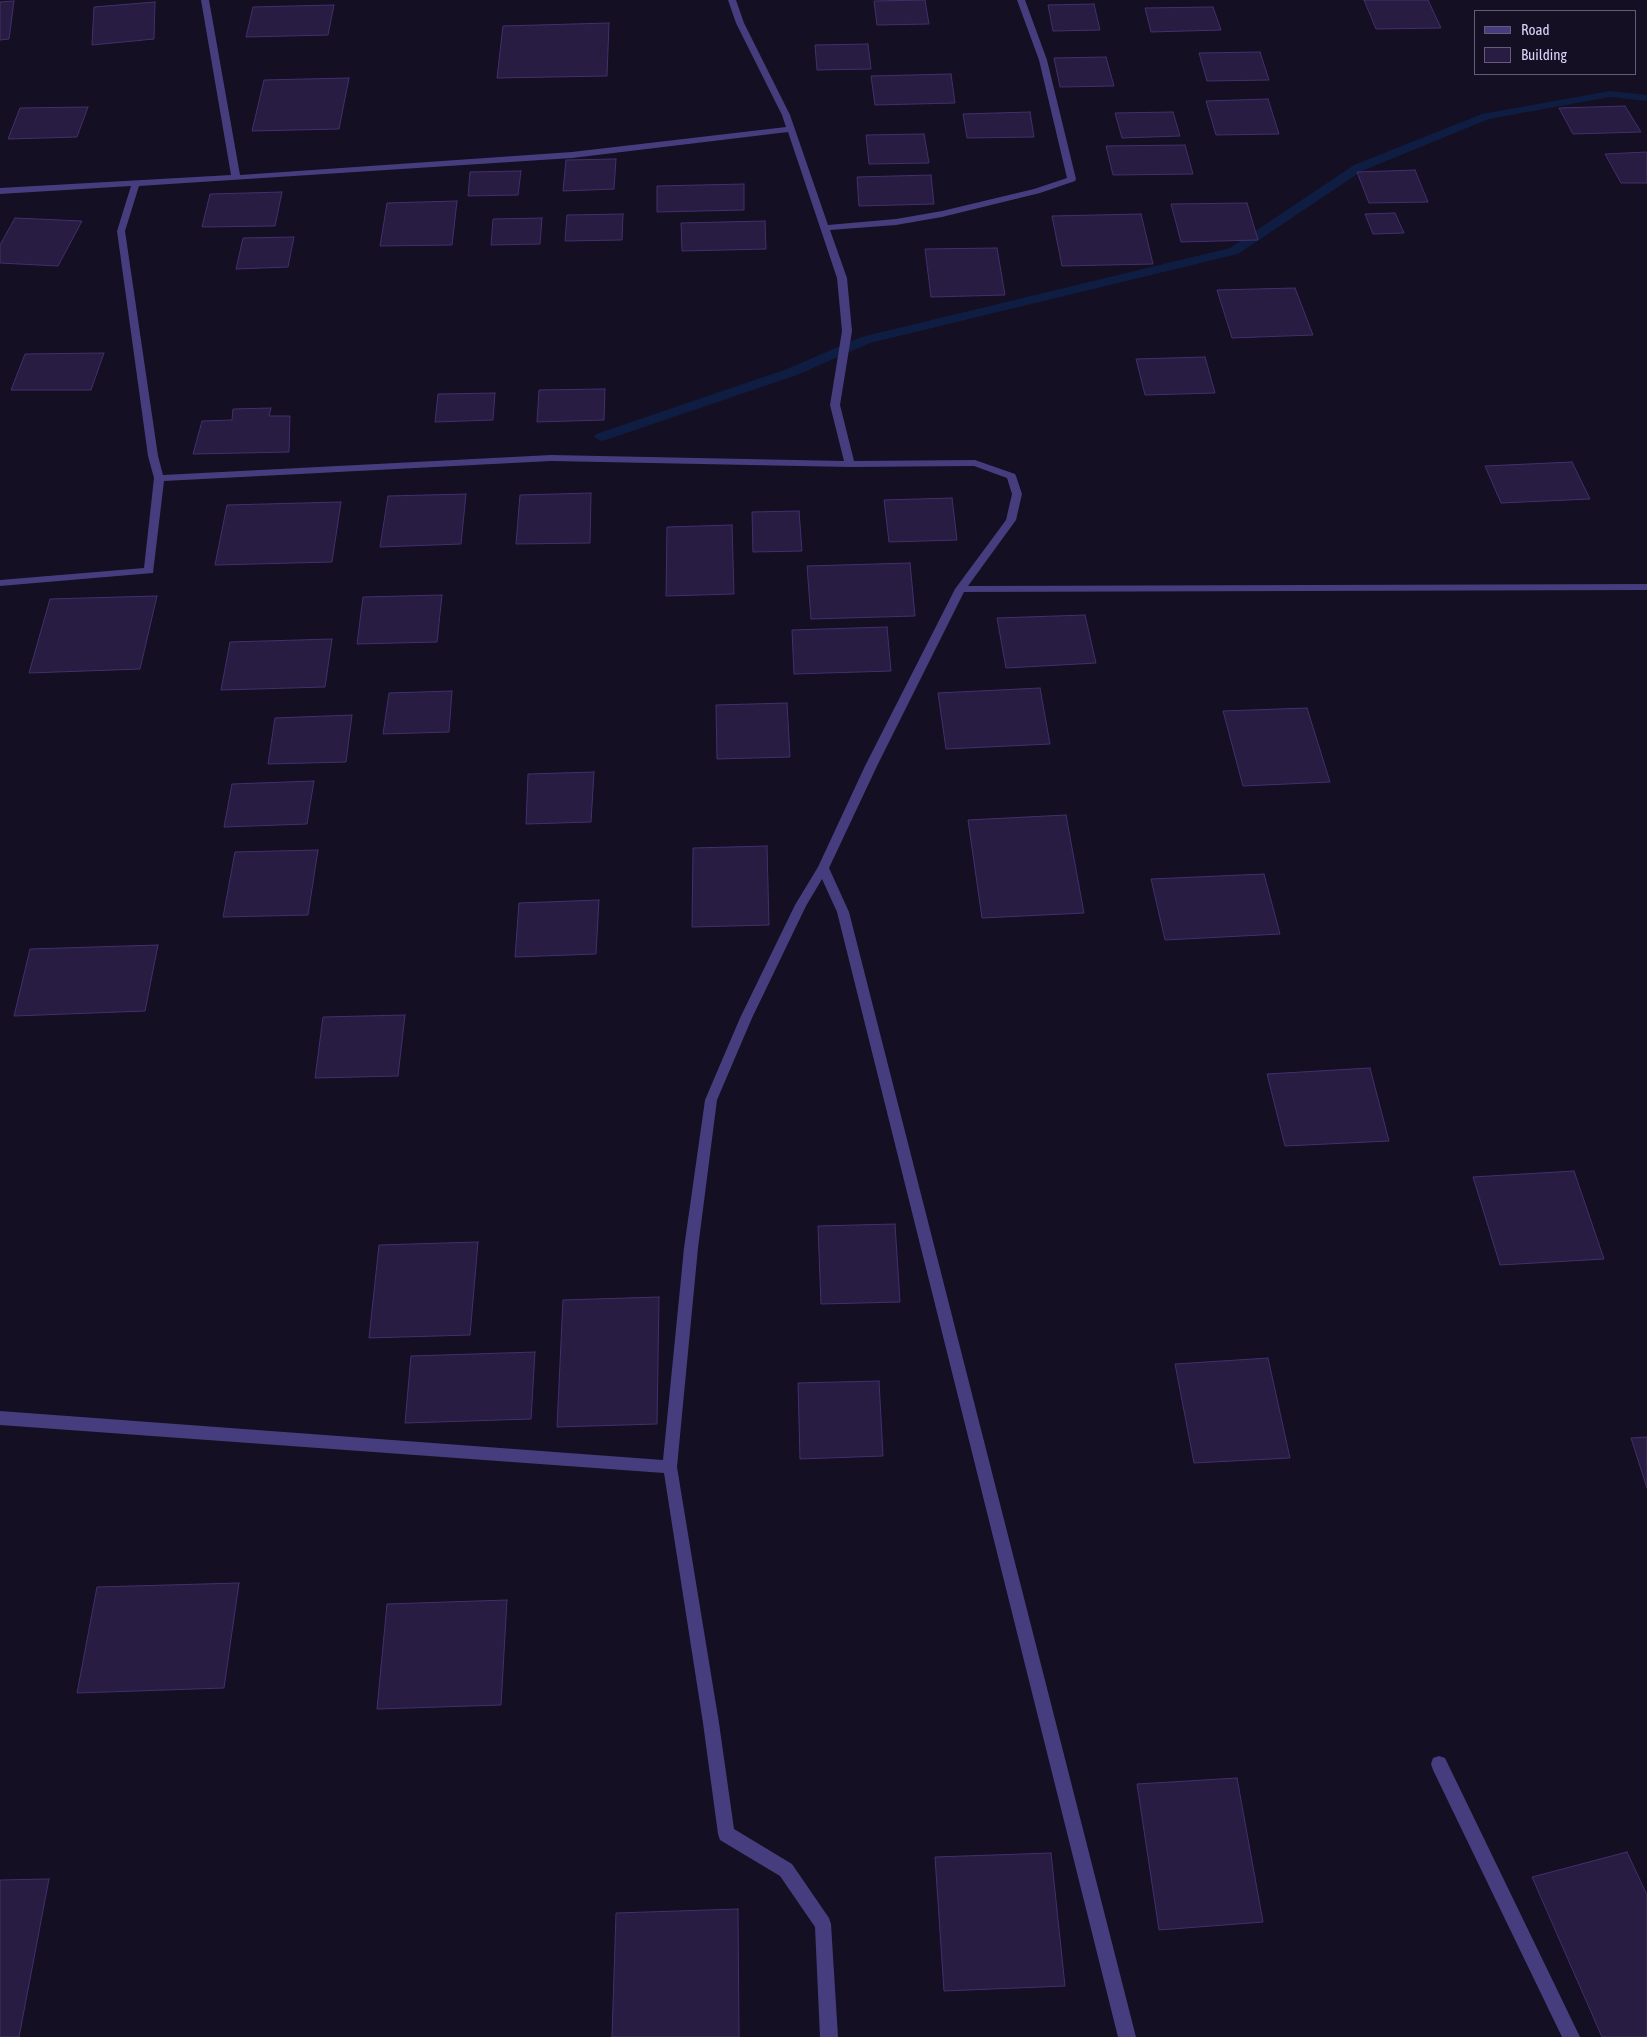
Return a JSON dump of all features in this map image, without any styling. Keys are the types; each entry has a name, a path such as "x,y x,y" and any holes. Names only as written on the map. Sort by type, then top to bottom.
{"street":[{"path":"205,0 236,178"},
{"path":"732,0 740,23 786,115 842,278 847,331 835,405 850,464"},
{"path":"825,228 896,222 942,214 1037,191 1072,179 1043,60 1021,0"},
{"path":"0,191 236,178 572,155 791,129"},
{"path":"0,583 149,571 159,478 153,456 121,231 136,183"},
{"path":"159,478 552,458 850,464 975,463 1011,476 1016,494 1011,520 960,589 871,766 823,868 801,904 754,1001 711,1100 691,1248 670,1467 710,1714 726,1834 786,1870 823,1924 830,2037"},
{"path":"960,589 1647,587"},
{"path":"823,868 843,912 1127,2037"},
{"path":"0,1418 670,1467"},
{"path":"1440,1764 1571,2037"}],"building":[{"path":"925,0 929,24 877,25 874,1"},
{"path":"1364,0 1428,0 1441,28 1376,29"},
{"path":"14,1 9,39 0,40 0,2"},
{"path":"155,2 154,39 92,45 94,7"},
{"path":"1094,4 1100,30 1053,31 1048,5"},
{"path":"334,5 328,35 246,37 253,7"},
{"path":"1213,7 1221,30 1151,32 1145,8"},
{"path":"609,23 607,76 497,78 503,26"},
{"path":"868,44 871,69 817,70 815,45"},
{"path":"1260,52 1269,80 1207,81 1199,53"},
{"path":"1106,57 1114,86 1060,87 1054,58"},
{"path":"951,74 955,103 875,105 871,76"},
{"path":"349,78 339,129 252,131 264,80"},
{"path":"1268,99 1279,134 1216,135 1206,101"},
{"path":"1625,106 1641,132 1573,134 1559,108"},
{"path":"88,107 77,137 8,139 20,108"},
{"path":"1030,112 1034,137 967,138 963,114"},
{"path":"1173,112 1180,136 1122,138 1115,113"},
{"path":"924,134 929,163 869,164 866,135"},
{"path":"1185,145 1193,174 1113,175 1106,146"},
{"path":"1647,152 1647,183 1621,183 1605,154"},
{"path":"616,159 614,189 563,191 566,160"},
{"path":"1415,170 1428,202 1369,203 1357,172"},
{"path":"521,171 518,195 468,196 470,172"},
{"path":"931,175 934,204 859,206 857,177"},
{"path":"744,184 744,210 657,212 657,186"},
{"path":"282,192 275,226 202,227 210,194"},
{"path":"457,201 452,245 380,246 387,203"},
{"path":"1247,203 1258,240 1181,242 1171,204"},
{"path":"1395,213 1404,233 1373,234 1365,214"},
{"path":"623,214 622,240 565,241 567,215"},
{"path":"1141,214 1153,264 1062,266 1052,216"},
{"path":"15,218 82,221 58,266 0,263 0,245"},
{"path":"542,218 540,244 491,245 493,219"},
{"path":"765,221 766,249 682,251 681,223"},
{"path":"294,237 288,267 236,269 243,238"},
{"path":"997,248 1005,295 931,297 925,249"},
{"path":"1295,288 1313,335 1232,338 1217,290"},
{"path":"104,353 91,390 11,390 25,354"},
{"path":"1205,357 1215,393 1145,395 1136,359"},
{"path":"605,389 604,420 537,422 539,390"},
{"path":"495,393 493,420 435,422 438,394"},
{"path":"271,408 269,416 290,416 289,452 193,454 202,421 232,420 233,409"},
{"path":"1572,462 1590,499 1501,503 1485,466"},
{"path":"591,493 590,543 516,544 520,495"},
{"path":"466,494 461,544 380,547 388,496"},
{"path":"952,498 957,540 889,542 884,500"},
{"path":"341,502 332,562 215,565 227,505"},
{"path":"799,511 802,551 753,552 752,512"},
{"path":"732,525 734,594 666,596 667,527"},
{"path":"910,563 915,616 811,619 807,566"},
{"path":"442,595 437,642 357,644 363,597"},
{"path":"157,596 140,669 29,673 50,599"},
{"path":"1085,615 1096,663 1006,668 997,618"},
{"path":"887,627 891,671 794,674 792,630"},
{"path":"332,639 325,687 221,690 230,642"},
{"path":"1040,688 1050,744 946,749 938,693"},
{"path":"452,691 449,732 383,734 389,693"},
{"path":"787,703 790,757 717,759 716,705"},
{"path":"1307,708 1330,782 1243,786 1223,711"},
{"path":"352,715 346,762 268,764 275,718"},
{"path":"594,772 591,822 526,824 528,774"},
{"path":"314,781 307,824 224,827 232,784"},
{"path":"1066,815 1084,913 982,918 968,820"},
{"path":"767,846 769,925 692,927 693,848"},
{"path":"318,850 308,915 223,917 235,852"},
{"path":"1264,874 1280,934 1165,940 1151,879"},
{"path":"599,900 596,954 515,957 519,903"},
{"path":"158,945 145,1011 14,1016 30,949"},
{"path":"405,1015 398,1076 315,1078 323,1017"},
{"path":"1370,1068 1389,1141 1285,1146 1267,1074"},
{"path":"1574,1171 1604,1259 1500,1265 1473,1177"},
{"path":"895,1224 900,1302 821,1304 818,1226"},
{"path":"478,1242 470,1335 369,1338 379,1245"},
{"path":"659,1297 657,1424 557,1427 563,1300"},
{"path":"535,1352 531,1419 405,1423 411,1356"},
{"path":"1268,1358 1290,1458 1194,1463 1175,1364"},
{"path":"879,1381 883,1456 800,1459 798,1383"},
{"path":"1647,1437 1647,1488 1631,1438"},
{"path":"239,1583 224,1688 77,1693 97,1587"},
{"path":"507,1600 501,1705 377,1709 387,1604"},
{"path":"1237,1778 1263,1922 1159,1930 1137,1784"},
{"path":"1627,1852 1647,1895 1647,2037 1602,2037 1532,1877"},
{"path":"1051,1853 1065,1986 944,1991 935,1857"},
{"path":"49,1879 19,2037 0,2037 0,1880"},
{"path":"738,1909 739,2037 612,2037 616,1913"}],"waterway":[{"path":"601,437 792,372 866,340 1234,251 1358,168 1486,116 1610,94 1647,98"}]}
